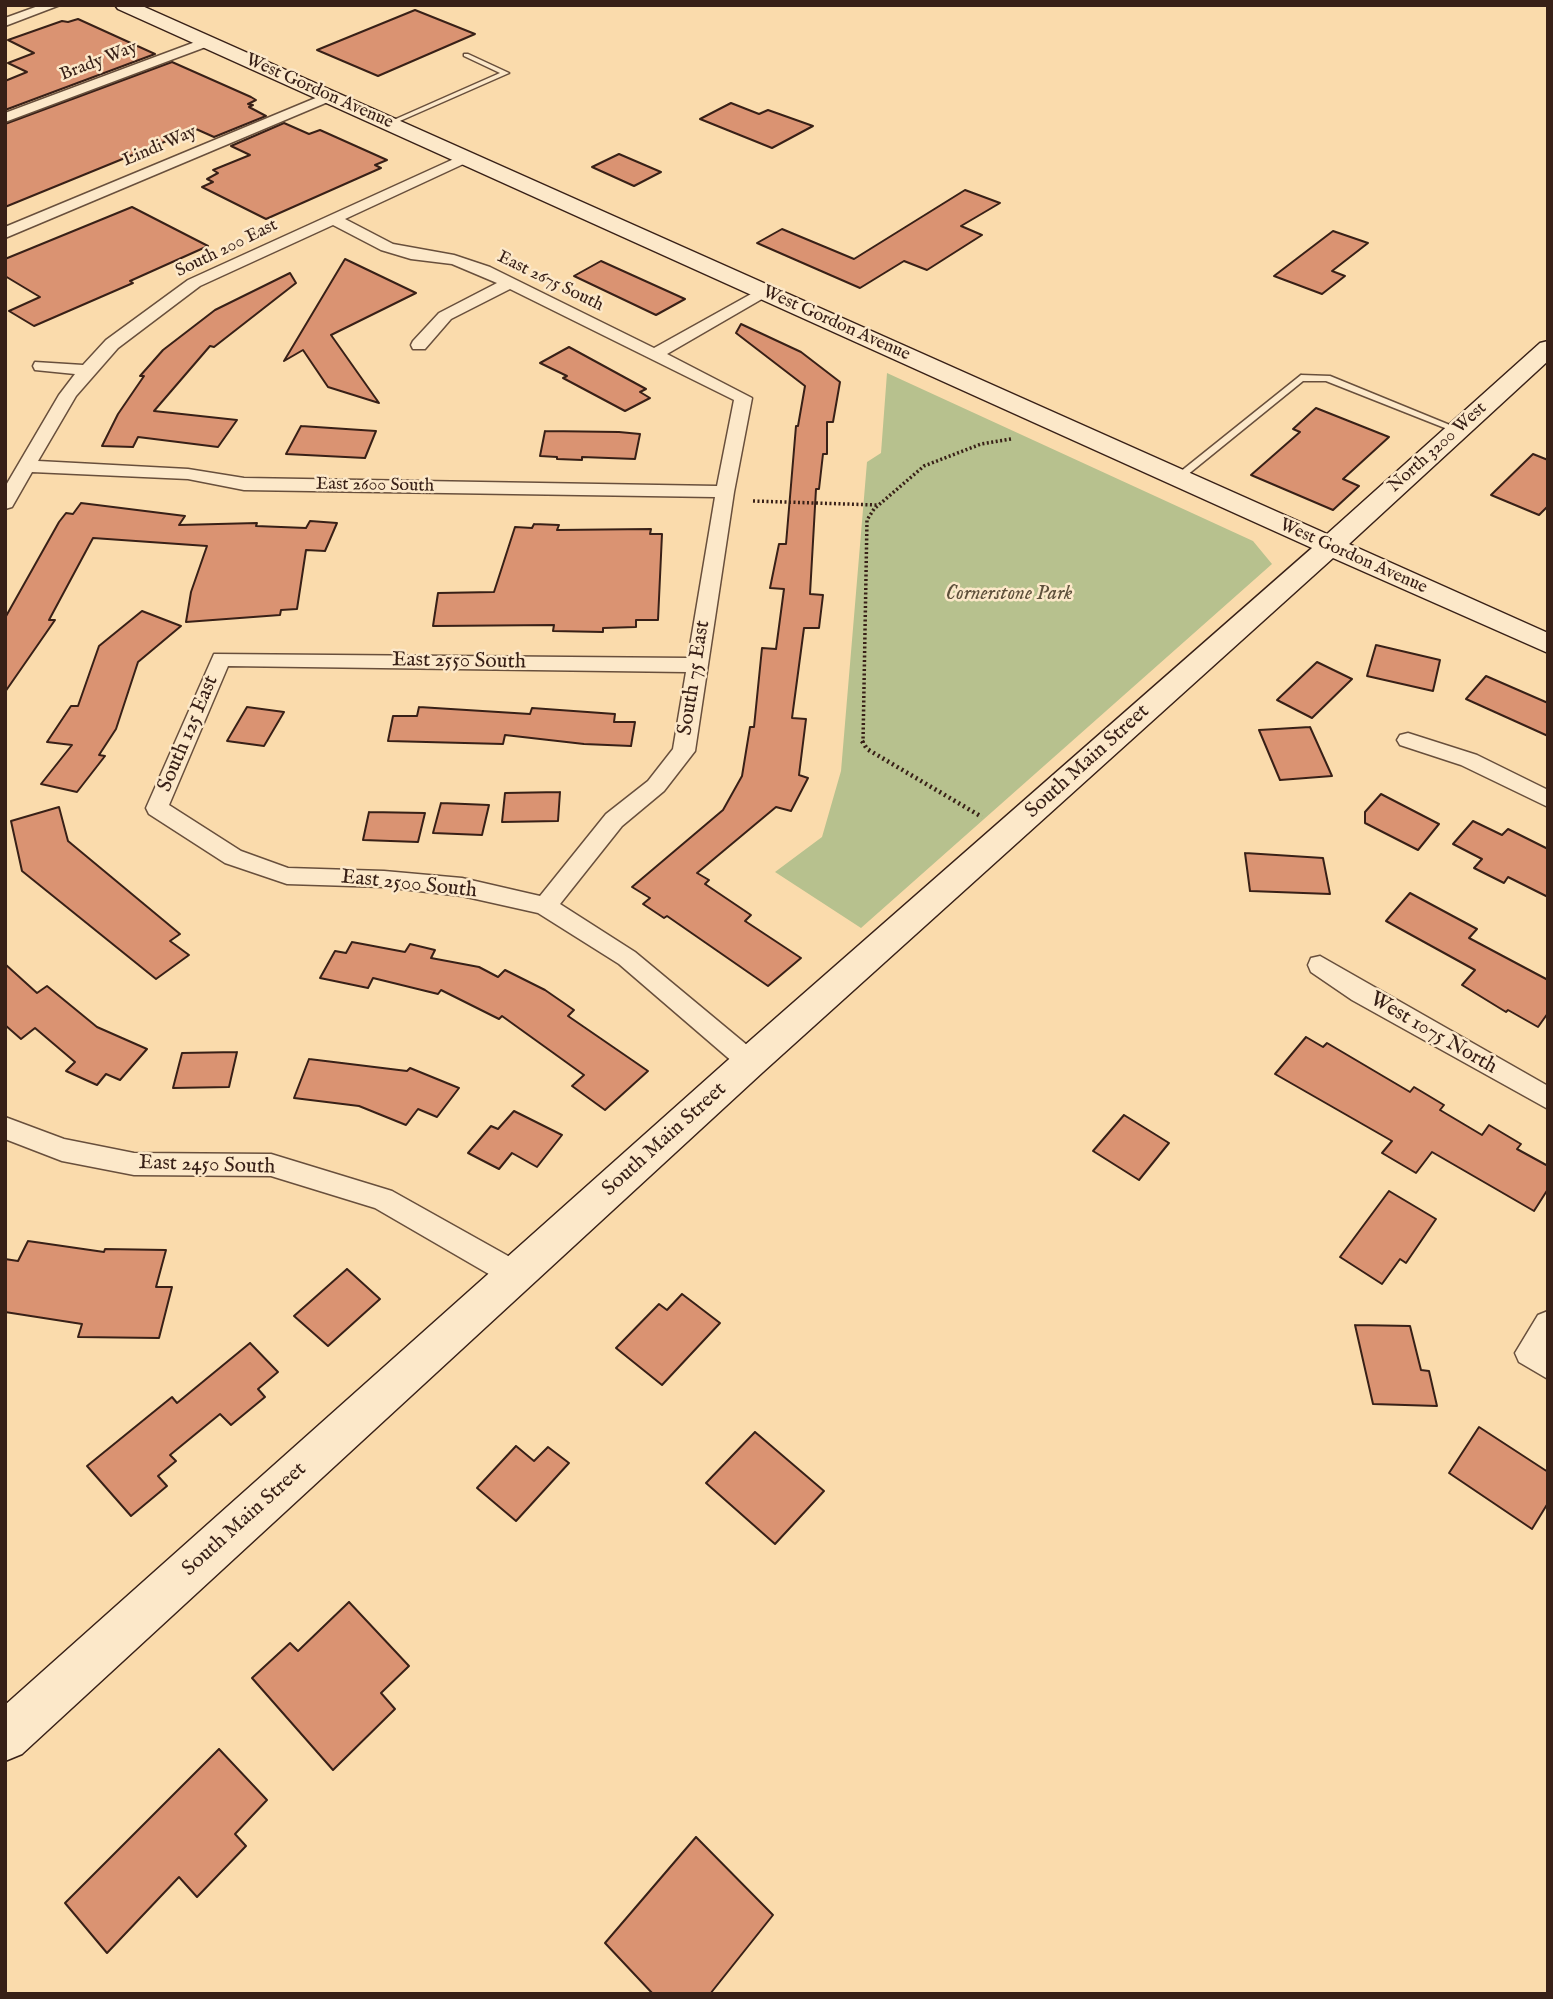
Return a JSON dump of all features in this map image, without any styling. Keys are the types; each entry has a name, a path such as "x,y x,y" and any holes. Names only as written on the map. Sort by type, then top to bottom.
{"main road":[{"name":"West Gordon Avenue","path":"124,5 1548,644"},
{"name":"North 3200 West","path":"1329,547 1548,348"},
{"name":"South Main Street","path":"5,1737 750,1062 1329,547"}],"street":[{"path":"5,22 54,5"},
{"name":"Brady Way","path":"5,118 206,42"},
{"name":"Lindi Way","path":"5,233 330,96"},
{"name":"South 200 East","path":"5,503 68,395 112,344 194,283 467,157"},
{"name":"East 2675 South","path":"333,219 387,247 411,254 454,260 484,270 743,398"},
{"path":"419,345 445,316 509,283"},
{"path":"655,354 766,292"},
{"path":"41,366 87,370"},
{"name":"South 75 East","path":"545,906 614,820 656,786 684,751 725,492 743,398"},
{"name":"East 2600 South","path":"27,466 188,474 244,484 725,492"},
{"name":"East 2550 South","path":"222,659 697,665"},
{"name":"South 125 East","path":"158,808 222,659"},
{"path":"1408,740 1469,760 1548,799"},
{"name":"East 2500 South","path":"158,808 233,858 287,876 384,879 462,887 545,906 627,958 750,1062"},
{"name":"West 1075 North","path":"1320,965 1361,993 1548,1099"},
{"name":"East 2450 South","path":"5,1128 62,1150 134,1164 271,1165 383,1199 516,1275"},
{"path":"1538,1360 1548,1324"}],"lane":[{"path":"391,123 506,73 466,55"},
{"path":"1178,478 1301,378 1327,379 1458,430"}],"path":[{"path":"987,820 867,749 862,740 867,520 878,505 924,466 981,444 1011,439"},
{"path":"753,501 878,505"}],"green space":[{"name":"Cornerstone Park","path":"887,373 1253,541 1272,564 861,928 775,872 822,837 841,771 867,462 881,453"}],"building":[{"path":"415,10 475,34 378,76 317,50"},
{"path":"78,19 155,54 5,110 5,81 27,72 8,63 34,53 8,40 62,21"},
{"path":"172,62 251,97 256,100 248,104 253,105 249,107 266,116 214,137 196,129 5,207 5,124"},
{"path":"731,103 759,114 768,110 813,126 772,148 700,119"},
{"path":"284,123 309,134 320,130 387,160 375,165 381,168 266,219 202,187 213,182 207,179 218,173 213,170 250,155 231,146"},
{"path":"619,154 661,172 634,186 592,167"},
{"path":"965,190 1000,203 961,226 982,235 927,270 904,261 860,288 757,243 782,229 854,259"},
{"path":"132,207 208,246 130,281 133,283 34,326 9,311 40,297 5,276 5,259"},
{"path":"1333,231 1368,243 1332,271 1345,276 1322,294 1274,276"},
{"path":"345,259 416,293 331,335 379,403 328,387 303,350 284,361"},
{"path":"601,261 685,299 656,315 574,276"},
{"path":"290,273 296,283 214,347 210,346 154,411 237,420 218,447 138,437 133,447 102,446 118,414 144,376 140,376 163,350 215,310"},
{"path":"741,324 801,352 840,382 833,422 827,422 827,454 823,454 819,489 816,489 810,594 823,595 819,628 804,628 792,718 806,719 799,775 808,778 791,811 776,807 697,873 709,880 705,884 751,915 745,921 801,958 768,986 667,916 664,918 643,904 650,898 632,887 723,810 742,776 750,727 754,727 762,648 776,649 784,589 770,588 779,544 786,544 796,426 805,386 736,333"},
{"path":"569,347 646,389 640,392 650,398 625,411 540,363"},
{"path":"1316,408 1389,437 1343,479 1359,486 1333,510 1251,475 1300,432 1293,429"},
{"path":"301,426 376,431 365,458 286,454"},
{"path":"545,431 640,434 635,459 582,457 582,460 540,456"},
{"path":"1533,454 1548,460 1548,506 1539,515 1491,495"},
{"path":"81,503 185,516 179,525 257,523 256,526 306,528 310,521 337,523 325,551 306,550 297,609 281,610 280,615 186,622 191,592 207,546 93,538 49,620 55,620 5,692 5,618 59,522 66,513 73,514"},
{"path":"534,524 559,525 557,530 651,529 650,534 662,534 658,620 636,620 636,627 603,628 603,632 553,631 554,625 433,626 438,593 494,592 515,527 532,528"},
{"path":"142,611 181,626 138,662 116,729 99,755 105,756 77,792 41,784 72,745 47,742 71,706 78,706 99,646"},
{"path":"1376,645 1440,660 1433,691 1367,676"},
{"path":"1317,662 1352,679 1312,718 1277,700"},
{"path":"1486,676 1548,703 1548,736 1466,699"},
{"path":"247,707 284,712 264,746 227,741"},
{"path":"419,707 530,714 532,708 615,714 614,722 635,722 631,746 505,735 503,744 388,741 393,716 417,716"},
{"path":"1310,727 1332,776 1280,780 1259,730"},
{"path":"560,792 558,821 502,822 505,793"},
{"path":"1381,794 1439,824 1418,850 1365,823 1365,812"},
{"path":"441,803 489,805 482,835 433,833"},
{"path":"59,807 68,841 180,934 170,941 189,955 156,979 22,871 11,821"},
{"path":"369,812 425,813 418,842 363,840"},
{"path":"1473,821 1502,835 1508,829 1548,849 1548,897 1508,877 1504,883 1474,868 1482,859 1453,844"},
{"path":"1245,853 1323,858 1330,894 1250,891"},
{"path":"1410,893 1477,929 1469,938 1548,980 1548,1013 1538,1027 1508,1010 1506,1012 1462,985 1475,970 1386,921"},
{"path":"352,942 405,952 410,944 435,950 431,958 479,967 498,977 505,970 545,990 574,1010 568,1016 648,1071 605,1110 572,1086 584,1075 502,1016 499,1019 441,990 438,994 373,978 368,988 320,978 335,951 346,953"},
{"path":"5,964 37,993 47,986 97,1027 147,1049 120,1080 106,1074 97,1085 66,1071 75,1062 35,1028 21,1039 5,1025"},
{"path":"1306,1037 1323,1047 1327,1043 1410,1092 1414,1087 1444,1105 1440,1110 1482,1135 1489,1125 1521,1144 1517,1149 1548,1166 1548,1189 1534,1211 1432,1152 1416,1173 1382,1153 1392,1141 1275,1074"},
{"path":"237,1052 229,1087 173,1088 182,1053"},
{"path":"309,1059 407,1071 410,1068 459,1088 437,1117 418,1109 406,1125 359,1106 294,1098"},
{"path":"514,1111 562,1135 537,1167 512,1153 499,1169 468,1153 491,1126 498,1129"},
{"path":"1124,1115 1169,1143 1139,1180 1093,1151"},
{"path":"1389,1191 1436,1219 1406,1263 1400,1259 1382,1284 1340,1257"},
{"path":"28,1241 104,1252 105,1249 166,1250 156,1287 172,1287 159,1338 78,1337 82,1324 5,1312 5,1259 18,1261"},
{"path":"347,1269 380,1299 328,1346 294,1316"},
{"path":"682,1294 720,1323 662,1385 616,1348 659,1304 667,1310"},
{"path":"1355,1325 1410,1326 1421,1370 1429,1371 1437,1406 1373,1404"},
{"path":"250,1343 278,1372 258,1389 265,1397 231,1425 220,1414 170,1455 176,1461 158,1476 167,1486 131,1516 87,1466 172,1397 177,1403"},
{"path":"1479,1427 1548,1472 1548,1503 1532,1529 1449,1473"},
{"path":"755,1432 824,1491 775,1544 706,1483"},
{"path":"516,1446 534,1461 548,1447 569,1463 516,1521 477,1488"},
{"path":"349,1602 409,1666 381,1693 395,1709 333,1770 252,1678 290,1643 298,1651"},
{"path":"219,1749 267,1800 235,1834 246,1846 197,1897 179,1877 107,1953 65,1903"},
{"path":"696,1837 773,1915 710,1994 653,1994 605,1943"}]}
